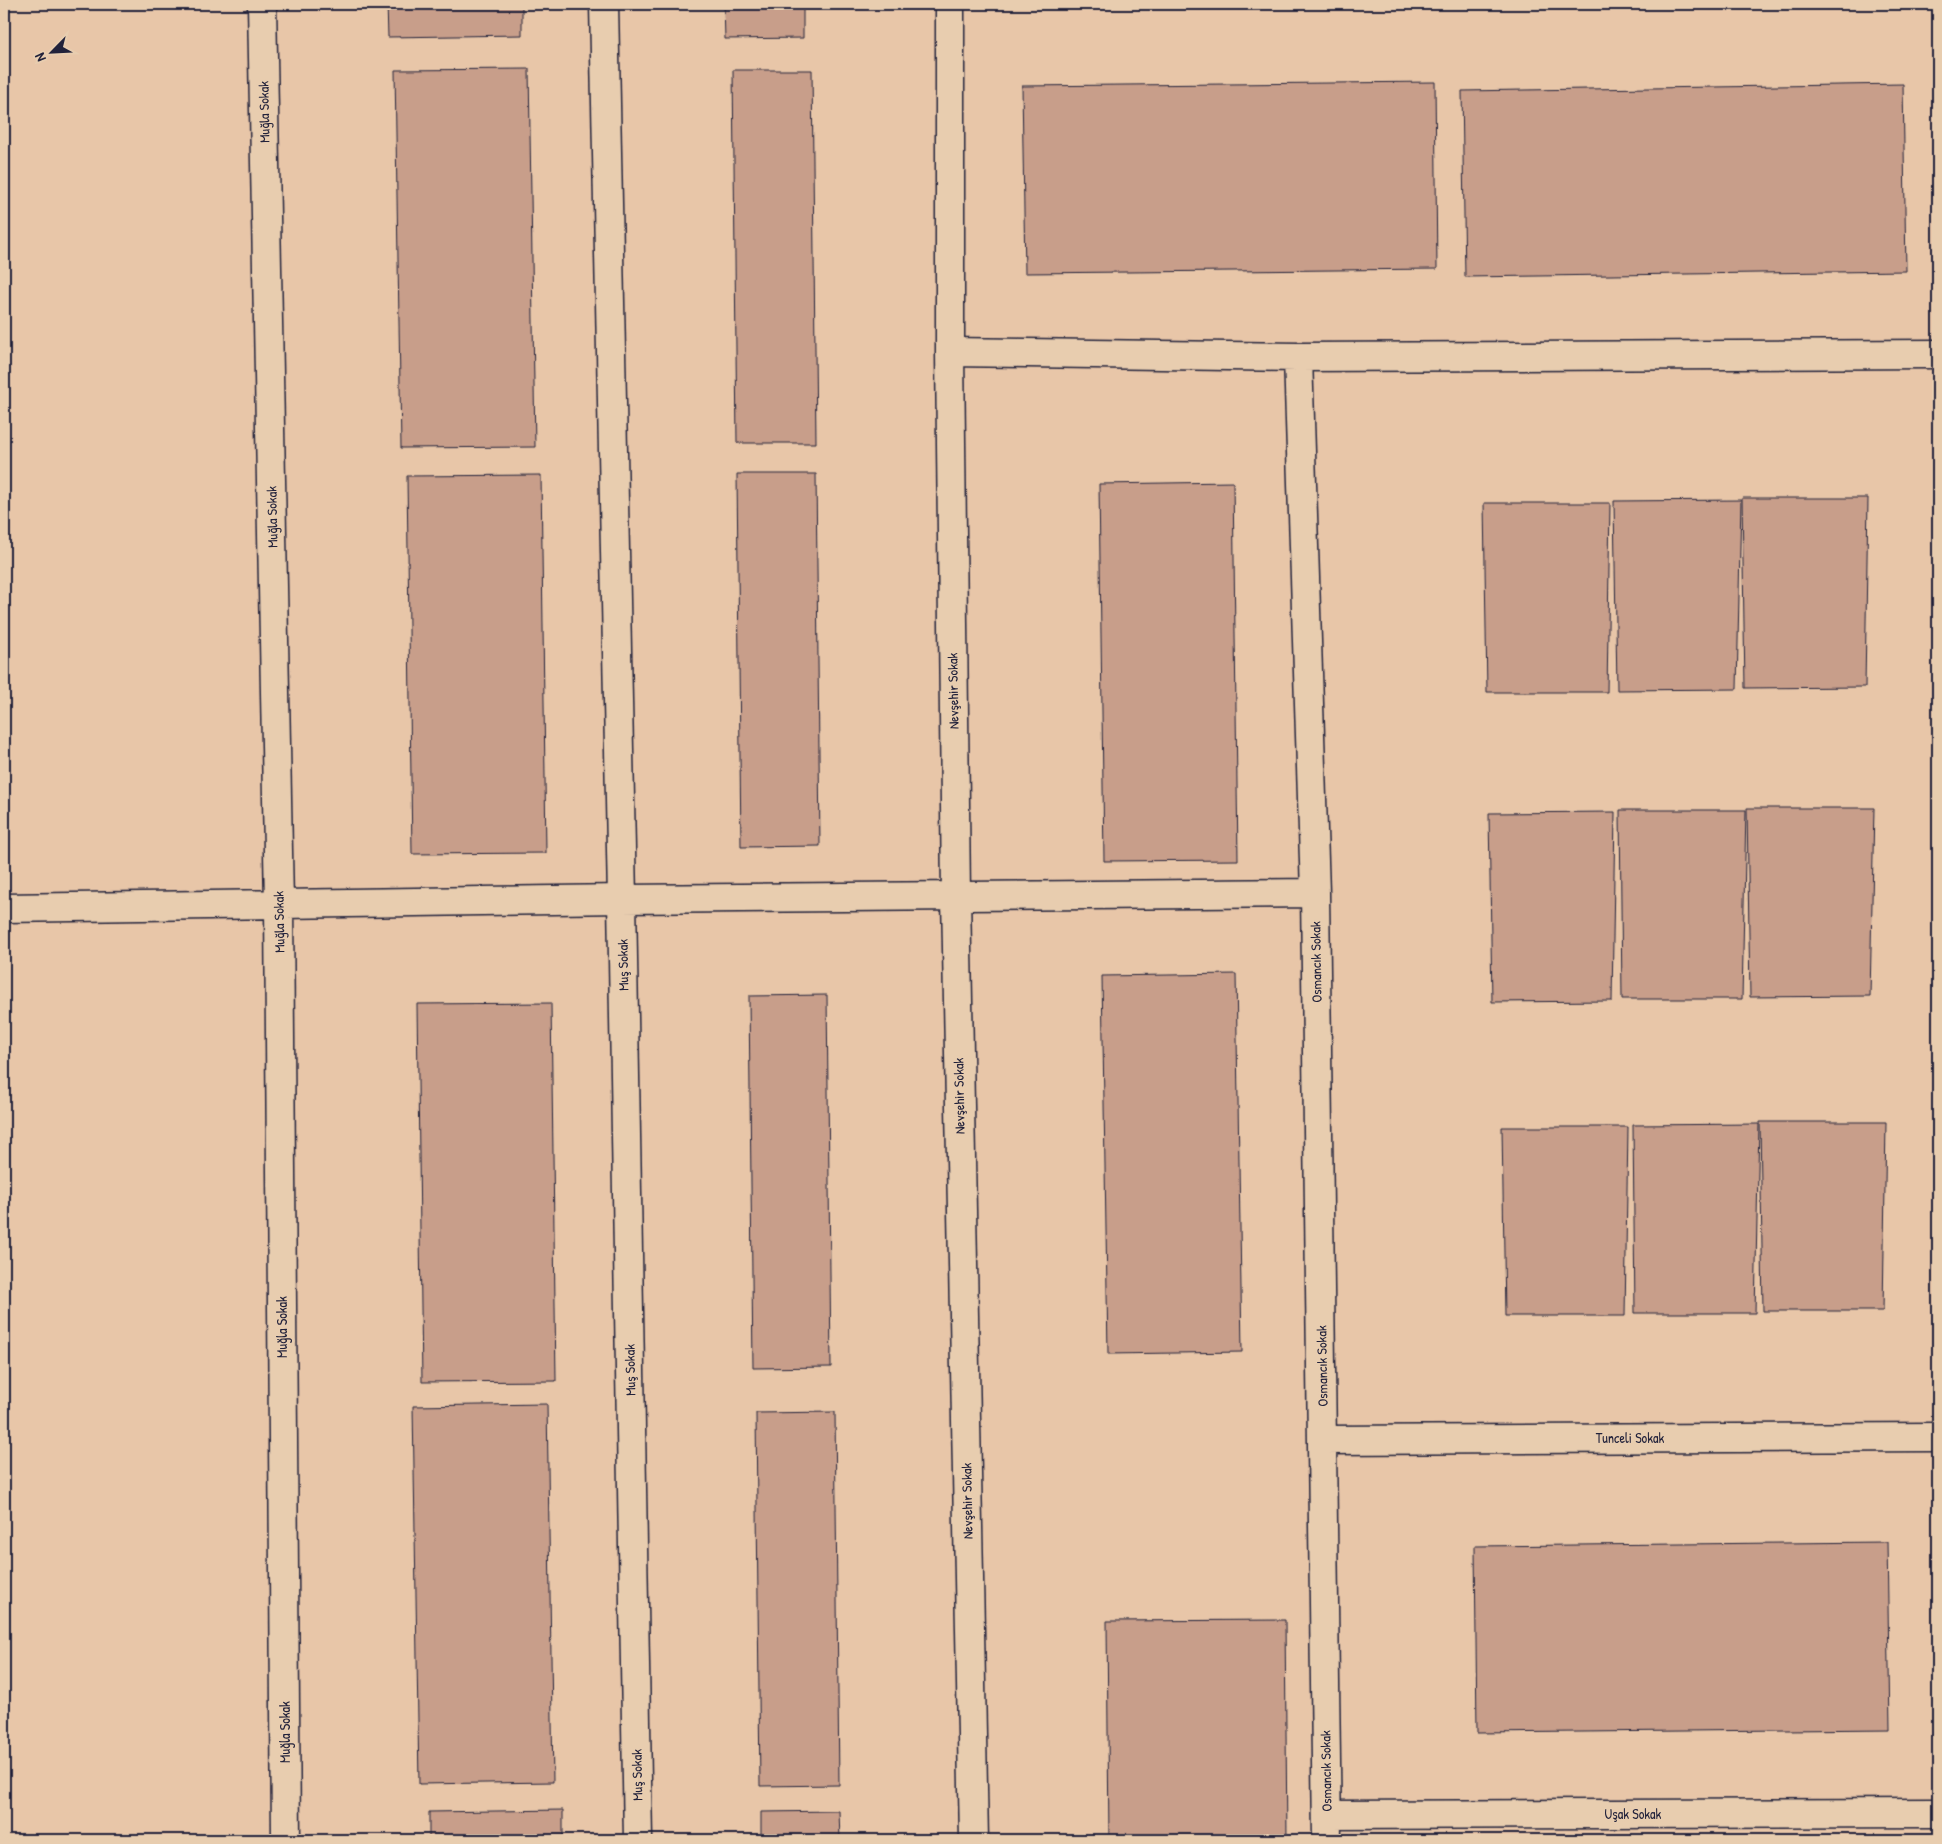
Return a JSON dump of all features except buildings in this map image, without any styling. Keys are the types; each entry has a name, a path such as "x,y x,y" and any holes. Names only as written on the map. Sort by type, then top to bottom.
{"street":[{"name":"Muğla Sokak","path":"262,4 279,904 286,1840"},
{"name":"Muş Sokak","path":"604,4 638,1840"},
{"name":"Nevşehir Sokak","path":"950,4 950,352 956,896 974,1840"},
{"path":"950,352 1298,357 1938,354"},
{"name":"Osmancık Sokak","path":"1298,357 1316,893 1327,1827"},
{"path":"4,908 622,899 1316,893"},
{"name":"Tunceli Sokak","path":"1323,1440 1938,1437"},
{"name":"Uşak Sokak","path":"1327,1827 1938,1813"}]}
